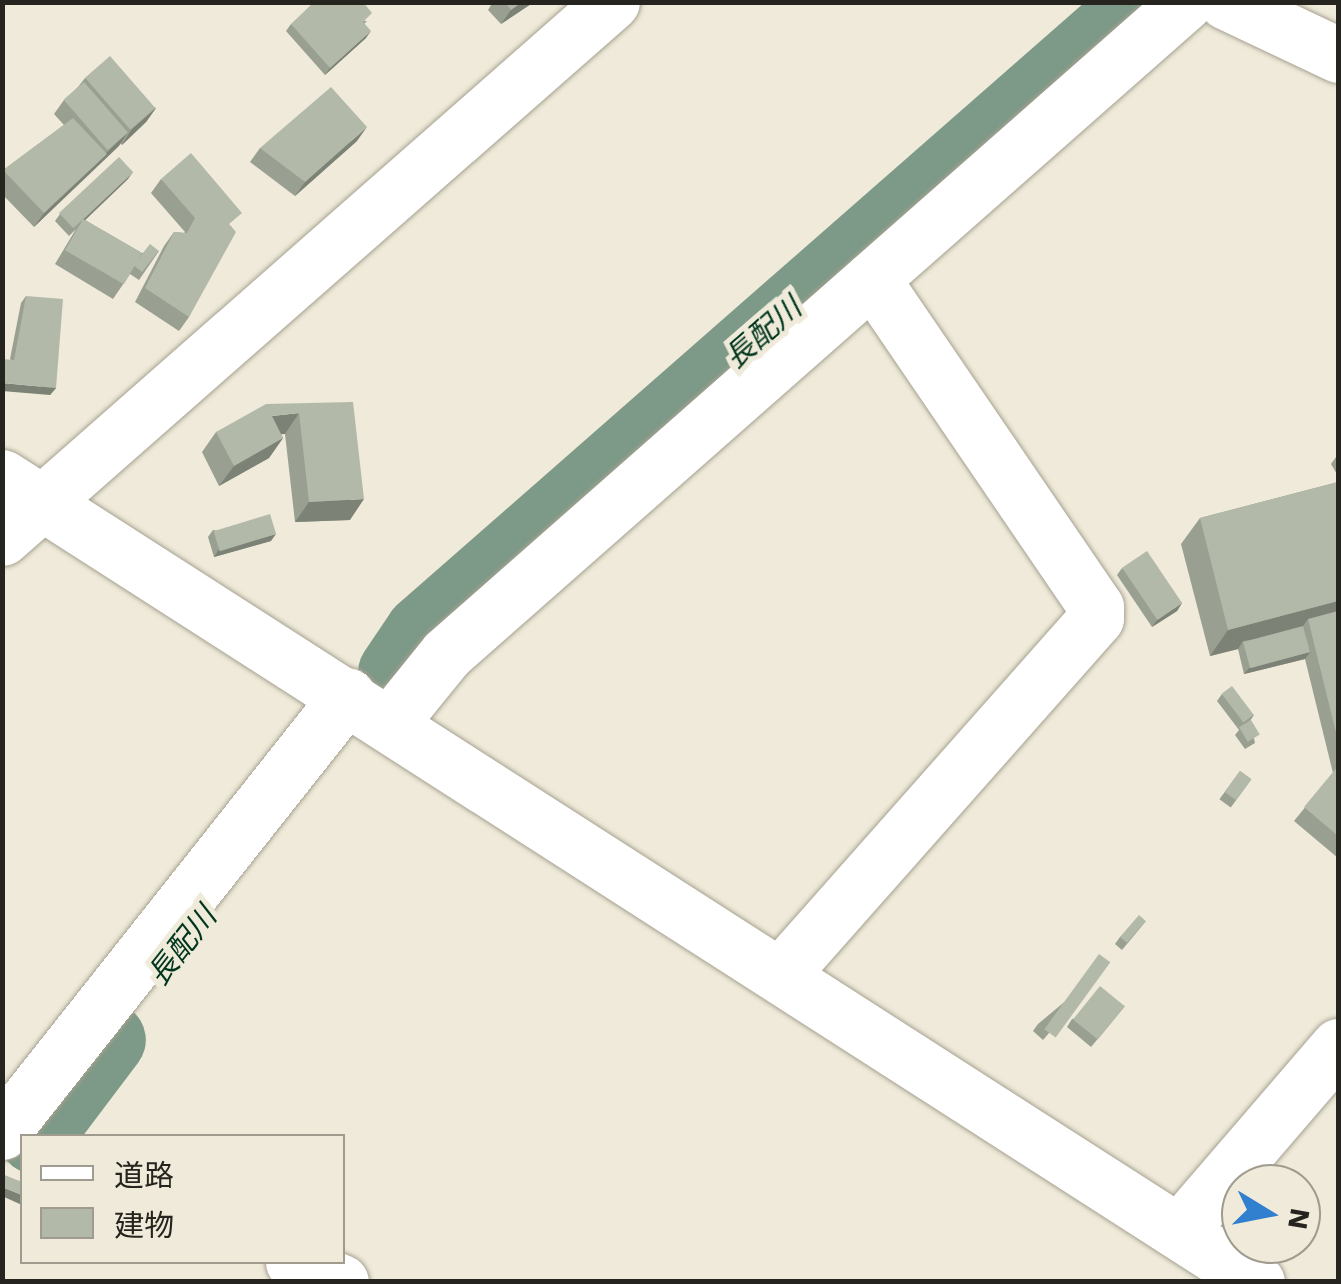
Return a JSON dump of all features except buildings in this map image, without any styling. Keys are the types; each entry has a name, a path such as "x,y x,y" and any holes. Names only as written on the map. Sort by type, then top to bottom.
{"street":[{"path":"612,2 16,506 370,708 1256,1282"},
{"path":"23,1124 370,708 446,654 1186,2"},
{"path":"1226,2 1338,55"},
{"path":"782,972 1096,618 1096,606 872,279"},
{"path":"1179,1231 1338,1046"},
{"path":"298,1264 341,1282"}],"waterway":[{"name":"長配川","path":"395,672 422,632 1141,2"},
{"name":"長配川","path":"37,1134 108,1039"}]}
